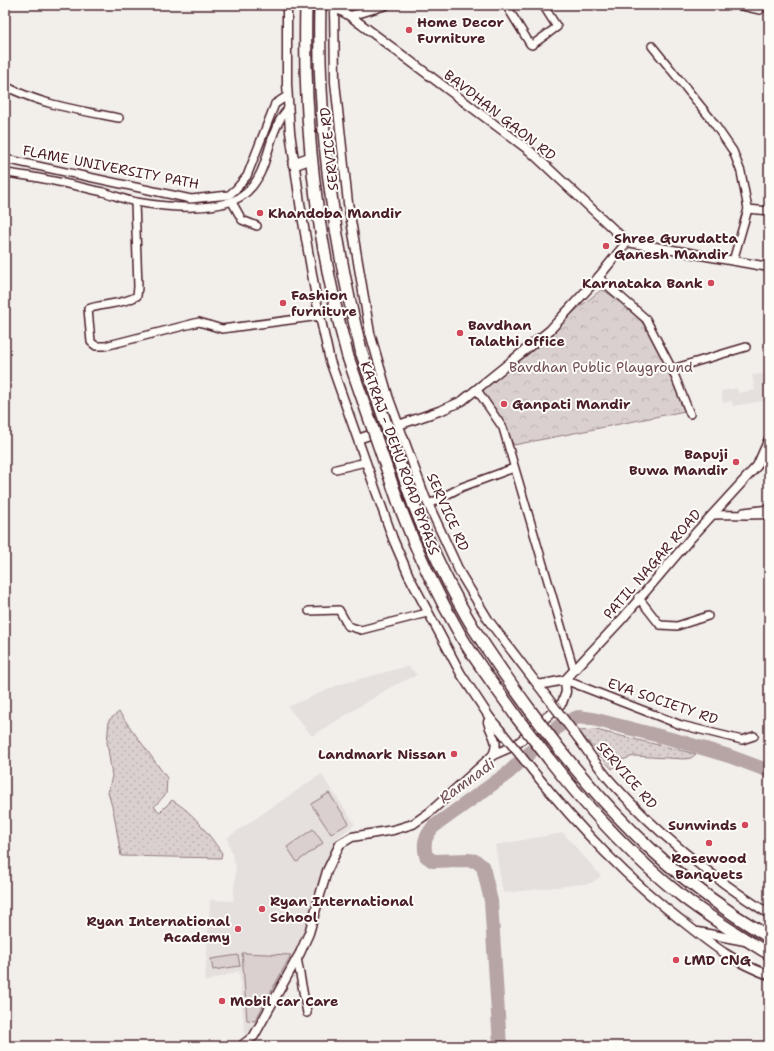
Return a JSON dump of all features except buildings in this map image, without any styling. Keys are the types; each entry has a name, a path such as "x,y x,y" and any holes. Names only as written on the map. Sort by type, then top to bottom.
{"highway":[{"name":"KATRAJ - DEHU ROAD BYPASS","path":"306,5 306,83 311,158 324,250 348,357 400,508 423,563 448,613 479,663 518,719 586,805 639,859 683,898 769,954"},
{"name":"KATRAJ - DEHU ROAD BYPASS","path":"320,5 324,130 331,206 340,254 362,354 413,502 436,557 461,606 491,655 530,710 597,796 664,862 717,904 769,936"},
{"path":"294,164 311,158"}],"street":[{"path":"288,5 287,96 294,164 300,210 330,361 395,543 427,613 462,674 490,718 571,818 621,869 716,948 740,964 769,975"},
{"path":"350,16 386,5"},
{"path":"506,5 532,45 557,27 543,5"},
{"path":"738,5 760,10"},
{"name":"BAVDHAN GAON RD","path":"333,6 350,16 530,151 627,242"},
{"name":"SERVICE RD","path":"333,6 335,82 348,203 374,350 397,425 449,551 474,598 498,633 612,783 658,830 705,870 769,914"},
{"path":"652,46 711,119 733,151 741,172 748,210 733,260"},
{"path":"5,86 29,98 63,108 118,118"},
{"path":"280,117 275,104 287,96"},
{"name":"FLAME UNIVERSITY PATH","path":"5,159 191,199 229,195 247,176 275,104"},
{"path":"5,173 104,192 135,202 186,207 232,202 247,192 258,179 280,117 288,109"},
{"path":"135,202 137,296 130,300 96,306 88,309 91,342 96,346 105,346 199,322 222,329 320,316"},
{"path":"232,202 242,220 257,226"},
{"path":"748,210 769,211"},
{"path":"358,439 442,410 462,401 550,330 598,277 627,242 769,267"},
{"path":"598,277 646,319 672,369 690,414"},
{"path":"672,369 746,347"},
{"path":"477,390 504,428 514,468 574,670"},
{"name":"PATIL NAGAR ROAD","path":"565,680 623,618 638,597 757,466 769,439"},
{"path":"336,469 366,462"},
{"path":"429,504 462,487 514,468"},
{"path":"740,514 746,511 769,509"},
{"path":"712,515 740,514 747,516 769,514"},
{"path":"638,597 660,625 677,626 708,616"},
{"path":"309,611 338,610 348,626 361,630 427,613"},
{"path":"493,754 516,745 562,703 566,692 565,680 538,684"},
{"name":"EVA SOCIETY RD","path":"565,680 682,724 742,740 754,736"},
{"path":"240,1046 254,1036 297,958 309,933 327,871 340,844 352,837 394,830 413,824 430,812 493,754 497,747 488,725 490,718"},
{"path":"695,931 749,942"},
{"path":"297,958 307,1013"}],"shaded area":[{"path":"767,373 769,376 769,400 733,406 732,401 723,403 721,391 737,388 738,393 755,390 752,375"},
{"path":"408,666 417,675 391,687 312,736 288,707 338,685"},
{"name":"Ryan International School","path":"321,774 355,824 337,838 333,846 306,935 252,1035 245,1038 239,971 205,982 210,900 233,901 236,867 227,838"},
{"path":"563,833 601,876 592,883 503,893 495,845"},
{"path":"769,1040 769,1046 731,1046"}],"green space":[{"name":"Bavdhan Public Playground","path":"602,289 631,309 653,336 690,410 514,445 477,390"},
{"path":"119,712 167,778 166,794 154,807 160,812 172,800 180,805 194,817 205,830 222,853 221,858 121,856 114,814 108,792 112,776 107,742 109,720"},
{"path":"596,730 696,754 691,758 684,759 634,756 622,760 612,769 578,731"},
{"path":"329,793 349,823 331,834 311,804"},
{"path":"313,829 323,843 297,862 287,847"},
{"path":"242,953 291,955 255,1021 247,1020"},
{"path":"238,955 240,966 213,970 211,959"}],"waterway":[{"name":"Ramnadi","path":"500,1046 491,901 483,867 476,861 433,861 426,856 425,840 433,827 508,773 560,725 578,717 593,719 675,740 729,756 769,771"}],"place":[{"name":"Home Decor Furniture","path":"409,30"},
{"name":"Khandoba Mandir","path":"260,213"},
{"name":"Shree Gurudatta Ganesh Mandir","path":"606,246"},
{"name":"Karnataka Bank","path":"711,283"},
{"name":"Fashion furniture","path":"283,303"},
{"name":"Bavdhan Talathi office","path":"460,333"},
{"name":"Ganpati Mandir","path":"504,404"},
{"name":"Bapuji Buwa Mandir","path":"736,462"},
{"name":"Landmark Nissan","path":"454,754"},
{"name":"Sunwinds","path":"745,825"},
{"name":"Rosewood Banquets","path":"709,843"},
{"name":"Ryan International School","path":"262,909"},
{"name":"Ryan International Academy","path":"238,929"},
{"name":"LMD CNG","path":"676,960"},
{"name":"Mobil car Care","path":"222,1001"}]}
